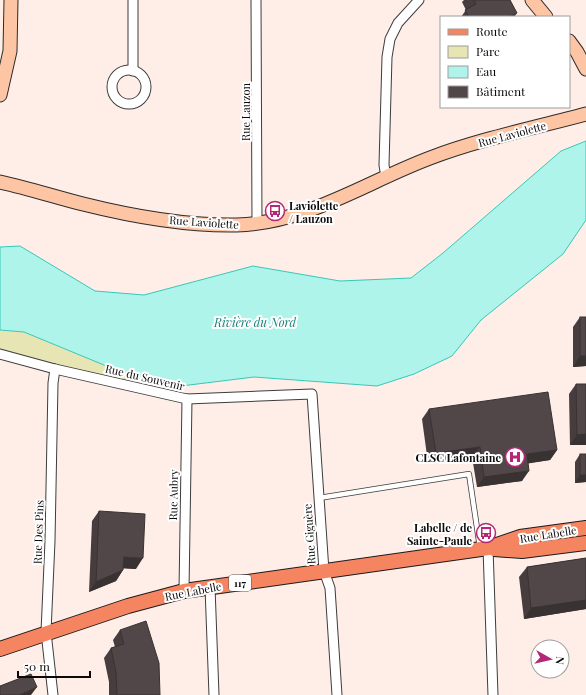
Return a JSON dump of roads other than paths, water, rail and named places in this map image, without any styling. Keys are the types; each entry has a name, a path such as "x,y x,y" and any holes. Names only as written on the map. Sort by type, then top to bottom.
{"main road":[{"name":"Rue Labelle","path":"0,649 46,632 128,606 184,591 484,549 520,537 586,528"},
{"name":"Rue Labelle","path":"484,549 522,551 586,543"}],"street":[{"path":"0,95 10,51 12,0"},
{"path":"133,0 133,71"},
{"name":"Rue Lauzon","path":"256,0 257,223"},
{"path":"386,177 384,164 387,57 390,39 398,23 419,0"},
{"path":"532,0 545,16"},
{"path":"570,42 586,69"},
{"name":"Rue Laviolette","path":"0,182 83,204 158,218 217,224 257,223 293,216 332,203 386,177 452,150 586,114"},
{"name":"Rue du Souvenir","path":"0,354 55,369 187,399 312,394"},
{"name":"Rue Des Pins","path":"53,695 46,632 50,541 53,383 55,369"},
{"name":"Rue Giguère","path":"312,394 324,571 330,588 337,695"},
{"name":"Rue Aubry","path":"184,591 187,399"},
{"path":"484,549 493,695"},
{"path":"210,587 214,695"}],"lane":[{"path":"319,498 469,474 484,549"}],"water":[{"name":"Rivière du Nord","path":"586,141 586,220 563,254 481,320 452,356 414,374 377,386 254,377 173,387 133,377 24,332 0,330 0,247 20,246 95,291 144,295 253,266 340,281 411,278 443,253 561,151"}],"place":[{"name":"Laviolette / Lauzon","path":"275,211"},
{"name":"CLSC Lafontaine","path":"515,457"},
{"name":"Labelle / de Sainte-Paule","path":"486,533"}]}
